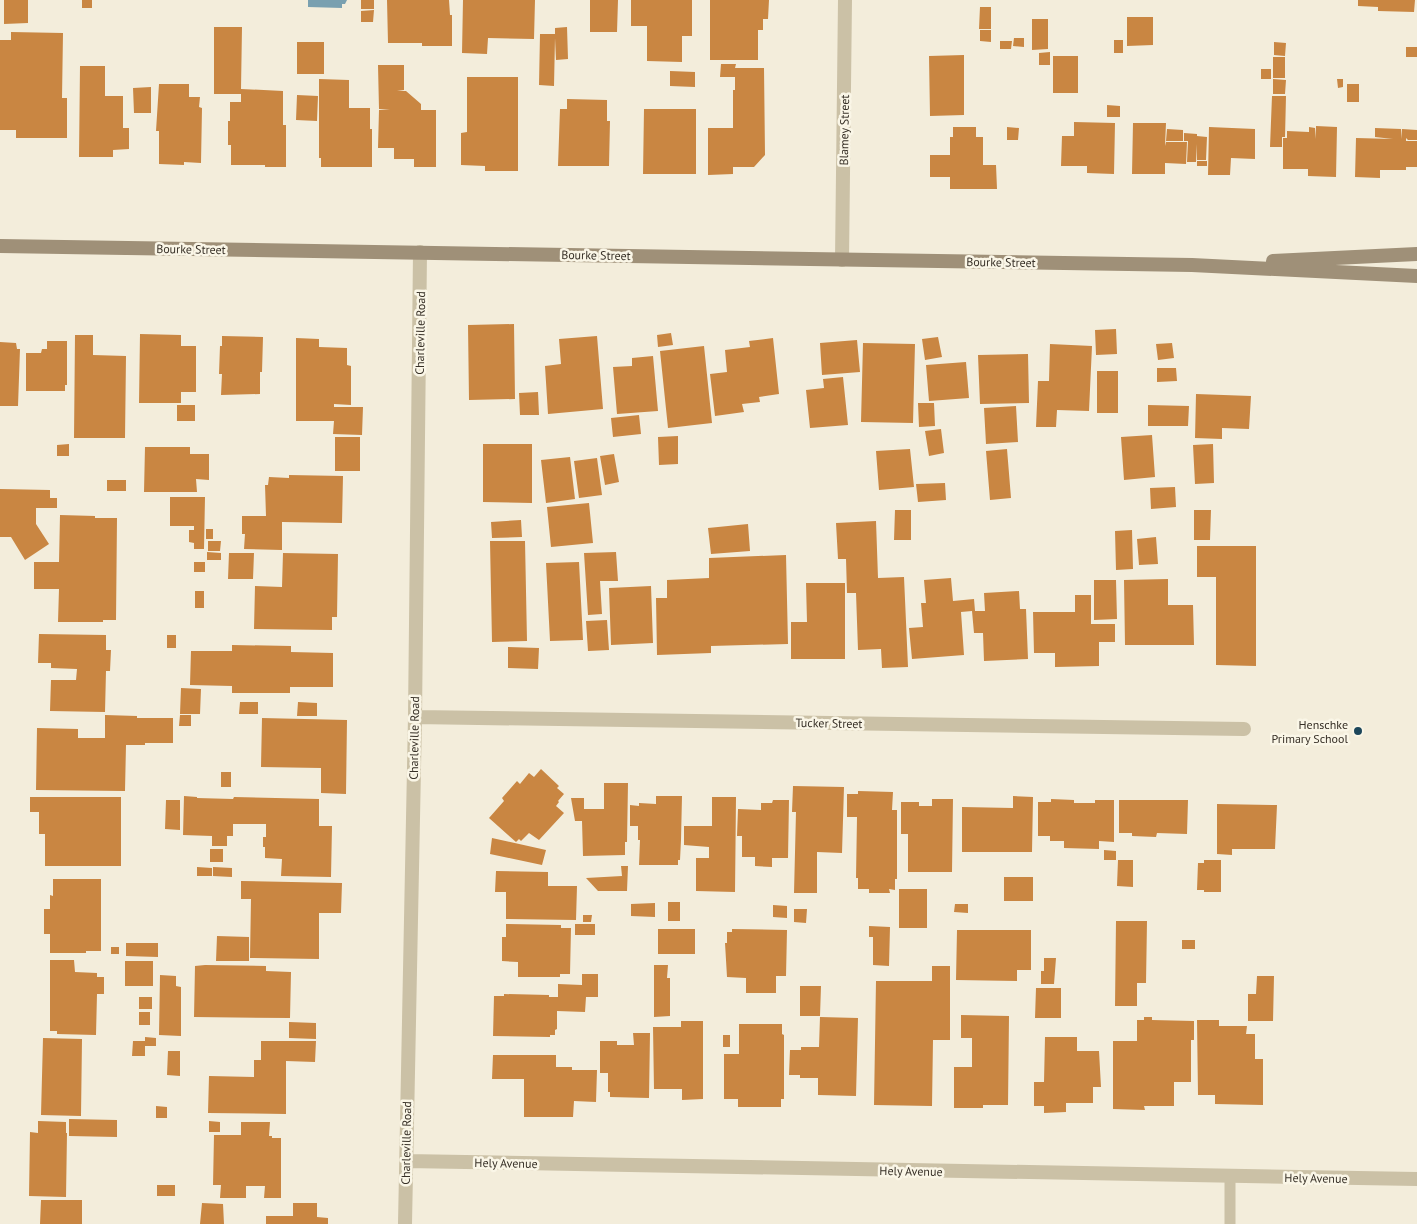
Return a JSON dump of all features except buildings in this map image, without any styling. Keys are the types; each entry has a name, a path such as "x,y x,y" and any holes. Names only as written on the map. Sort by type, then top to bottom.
{"main road":[{"name":"Bourke Street","path":"0,246 1192,265 1417,276"},
{"name":"Bourke Street","path":"1192,265 1417,254"}],"street":[{"name":"Blamey Street","path":"842,260 845,0"},
{"name":"Charleville Road","path":"406,1224 415,717 420,252"},
{"name":"Tucker Street","path":"415,717 1244,729"},
{"name":"Hely Avenue","path":"406,1161 1417,1179"}],"lane":[{"path":"1230,1176 1230,1224"}],"water":[{"path":"308,0 347,0 345,4 342,4 342,8 308,7"}],"place":[{"name":"Henschke Primary School","path":"1358,731"}]}
